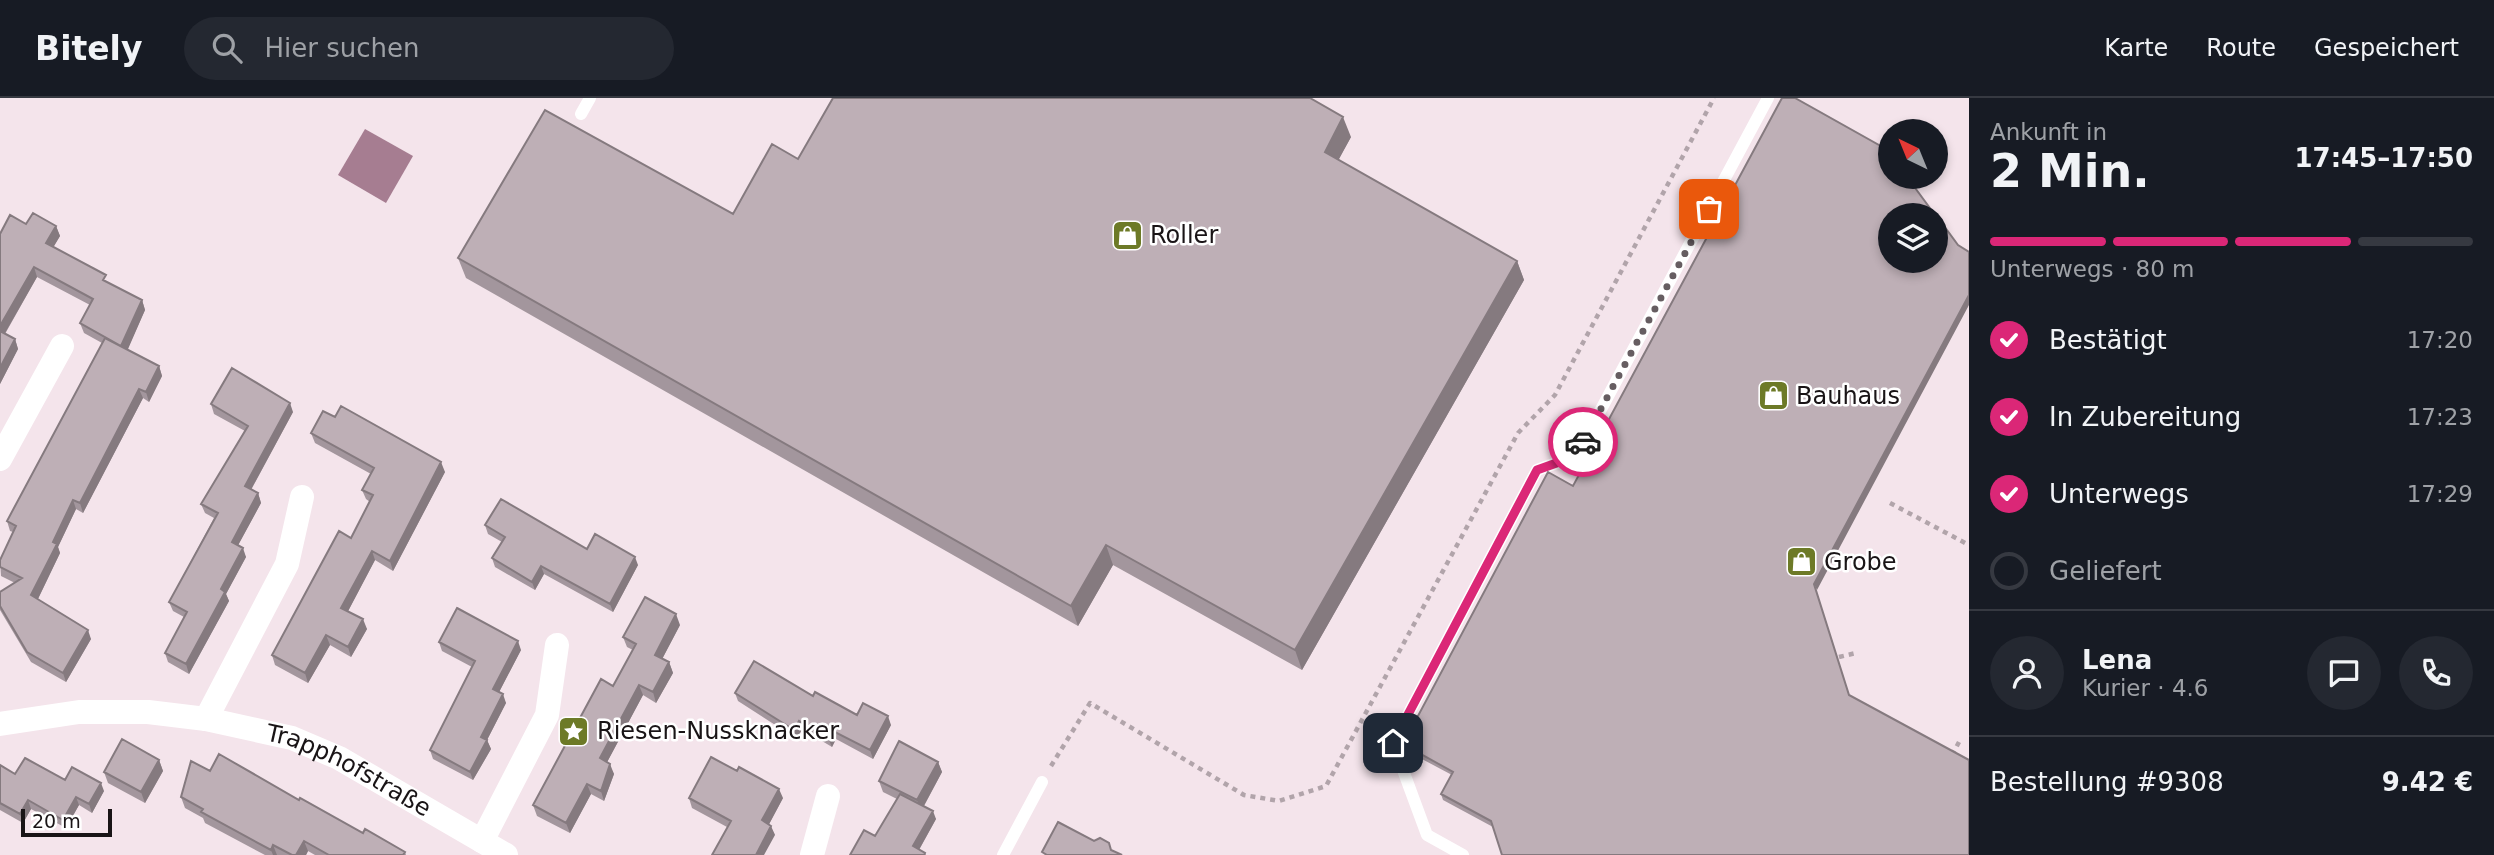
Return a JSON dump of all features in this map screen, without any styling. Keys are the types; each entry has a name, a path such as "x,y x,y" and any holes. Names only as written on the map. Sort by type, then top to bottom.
{"street":[{"path":"0,459 62,346"},
{"path":"206,719 287,564 302,497"},
{"path":"482,841 547,715 557,645"},
{"name":"Trapphofstraße","path":"0,724 79,712 148,712 206,719 292,738 339,758 506,855"},
{"path":"812,855 828,796"}],"lane":[{"path":"581,114 590,98"},
{"path":"1463,855 1427,835 1393,743 1537,470 1576,456 1768,98"},
{"path":"1003,855 1042,782"}],"path":[{"path":"1042,782 1090,703 1244,794 1279,801 1326,786 1518,433 1555,394 1714,98"},
{"path":"1890,503 1969,545"},
{"path":"1839,657 1856,653"},
{"path":"1952,755 1959,742"}],"shaded area":[{"path":"365,129 413,156 386,203 338,175"}],"building":[{"path":"833,98 1310,98 1343,117 1325,152 1517,261 1295,650 1106,545 1071,606 458,258 545,110 733,214 772,144 798,159"},
{"name":"Bauhaus","path":"1782,98 1795,98 1878,145 1878,189 1916,189 1926,203 1878,203 1878,273 1948,273 1948,231 1958,245 1969,252 1969,295 1814,584 1849,695 1969,760 1969,855 1502,855 1491,821 1441,794 1453,772 1403,744 1548,472 1573,486"},
{"path":"33,213 56,226 46,243 106,275 103,280 142,300 121,346 80,323 93,299 34,267 0,326 0,234 10,215 26,224"},
{"path":"0,331 15,339 0,368"},
{"path":"105,338 159,366 146,392 139,389 80,503 73,500 53,542 57,544 31,595 88,630 63,673 27,652 0,606 0,592 22,578 0,567 0,560 16,526 7,521"},
{"path":"232,368 290,403 245,486 258,493 232,542 243,548 221,589 225,592 186,664 165,653 187,612 169,602 218,513 201,504 248,426 211,404"},
{"path":"341,406 441,462 390,561 372,551 341,608 363,619 348,647 326,635 305,673 272,655 339,531 351,538 373,495 362,490 374,468 311,433 323,411 335,417"},
{"path":"501,499 587,549 595,534 635,557 610,604 541,566 532,582 492,558 505,537 485,525"},
{"path":"645,597 676,614 655,655 669,662 653,692 639,685 600,758 610,764 601,791 587,784 566,823 533,805 601,679 613,686 636,644 623,637"},
{"path":"457,608 518,641 493,689 503,694 481,737 487,740 470,772 430,750 475,661 439,642"},
{"path":"754,661 813,696 815,692 857,715 863,703 888,716 870,750 833,731 828,738 799,721 794,730 735,693"},
{"path":"122,739 159,760 141,792 104,772"},
{"path":"899,741 938,762 917,800 879,781"},
{"path":"219,754 299,800 300,798 363,833 365,829 405,852 403,855 329,855 304,841 296,855 273,845 271,850 201,812 203,809 181,797 191,761 210,771"},
{"path":"711,757 737,771 739,767 779,789 762,820 771,826 756,855 712,855 731,821 689,798"},
{"path":"25,758 65,780 72,767 101,783 89,804 76,797 63,820 28,800 20,814 0,803 0,765 15,774"},
{"path":"900,794 933,811 913,846 925,853 924,855 850,855 864,830 875,836"},
{"path":"1058,822 1094,841 1100,838 1109,843 1111,850 1122,855 1047,855 1042,852"}],"way so far":[{"path":"1583,442 1709,209"}],"place":[{"name":"Roller","path":"1127,235"},
{"name":"Bauhaus","path":"1773,396"},
{"name":"Grobe","path":"1801,562"},
{"name":"Riesen-Nussknacker","path":"574,731"}],"route":[{"path":"1393,743 1537,470 1576,456 1583,442"}]}
